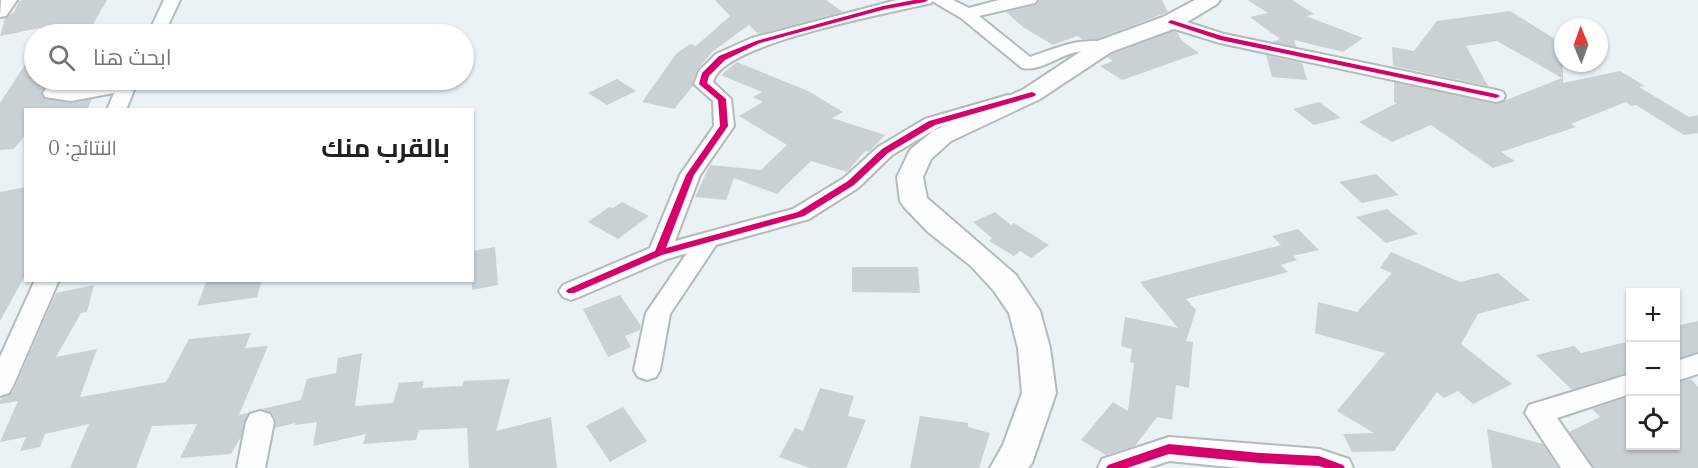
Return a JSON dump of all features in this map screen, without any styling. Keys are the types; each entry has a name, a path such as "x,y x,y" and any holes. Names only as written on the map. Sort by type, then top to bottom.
{"main road":[{"path":"1008,468 1019,452 1039,393 1034,348 1024,311 1005,283 914,201 910,177 919,156 942,136 1032,94 1103,47 1131,34 1171,22 1209,0"}],"street":[{"path":"0,12 9,0"},
{"path":"161,24 172,0"},
{"path":"659,253 690,175 724,126 722,99 703,84 705,75 722,58 758,42 885,7 925,0"},
{"path":"940,0 967,14 1028,63 1074,47 1103,47"},
{"path":"967,14 1003,4 1029,0"},
{"path":"1171,22 1220,38 1496,96"},
{"path":"54,90 52,93 72,95 94,90"},
{"path":"117,108 125,90"},
{"path":"571,291 659,253 801,214 851,183 885,151 932,123 1032,94"},
{"path":"647,370 658,313 708,240"},
{"path":"0,386 46,282"},
{"path":"1680,369 1698,364"},
{"path":"1578,468 1562,449 1539,412 1626,385"},
{"path":"251,468 260,422"},
{"path":"1112,468 1169,449 1319,461 1339,468"}],"building":[{"path":"107,0 93,24 24,24 24,31 0,36 5,18 14,12 19,1"},
{"path":"715,0 826,0 843,12 758,34 749,25 712,52 697,70 693,86 674,109 642,102 676,54 690,44 696,46 730,16"},
{"path":"1039,0 1162,0 1168,12 1097,39 1082,39 1077,36 1053,45 1023,27 1006,12 1036,5"},
{"path":"1248,0 1292,0 1314,14 1306,16 1363,38 1343,52 1294,40 1296,47 1272,42 1280,39 1250,17 1268,13"},
{"path":"1510,11 1554,38 1554,72 1563,72 1563,83 1620,71 1645,86 1639,87 1689,117 1698,115 1698,133 1684,135 1636,105 1631,106 1626,102 1571,124 1576,127 1501,152 1515,161 1493,168 1431,125 1392,142 1359,122 1397,103 1394,102 1394,82 1496,104 1562,78 1497,41 1466,46 1488,86 1393,66 1392,47 1414,51 1437,21"},
{"path":"1174,31 1182,41 1199,53 1122,80 1100,66 1113,61 1107,57 1112,54"},
{"path":"1266,55 1302,63 1307,80 1272,77"},
{"path":"737,62 808,91 843,112 832,118 885,135 869,152 865,151 847,172 811,161 777,194 734,178 726,200 695,197 710,165 761,170 787,145 739,116 763,102 753,97 762,92 721,75"},
{"path":"24,66 24,90 42,90 43,98 71,103 92,99 88,108 24,108 24,136 14,149 0,150 0,103"},
{"path":"617,79 636,91 607,105 588,93"},
{"path":"1319,102 1341,118 1314,125 1293,109"},
{"path":"1376,174 1399,195 1362,203 1339,182"},
{"path":"24,187 24,278 0,321 0,192"},
{"path":"622,202 649,216 618,239 588,222 609,207 613,208"},
{"path":"1387,209 1418,234 1386,243 1356,217"},
{"path":"995,212 1011,225 1014,223 1049,245 1031,258 1020,251 1014,256 989,241 992,238 973,222"},
{"path":"1298,229 1319,250 1293,256 1297,260 1281,265 1288,272 1186,299 1196,310 1186,341 1193,342 1189,388 1176,385 1172,420 1157,417 1135,446 1106,455 1081,440 1113,402 1128,411 1134,363 1130,362 1132,349 1121,346 1125,317 1178,328 1140,282 1281,245 1272,236"},
{"path":"495,247 498,285 472,290 474,251"},
{"path":"1391,252 1460,282 1498,273 1530,300 1478,314 1461,344 1512,384 1473,404 1458,391 1444,398 1437,392 1394,451 1352,452 1343,434 1374,433 1337,411 1385,353 1315,333 1318,302 1357,312 1392,273 1380,268"},
{"path":"852,267 918,267 920,293 852,292"},
{"path":"206,282 261,282 257,297 197,306"},
{"path":"94,285 87,312 81,313 56,357 97,349 80,397 166,382 189,339 251,333 245,348 268,346 239,415 248,413 241,437 231,454 180,458 197,424 152,426 136,468 70,468 89,424 45,434 40,447 20,451 26,437 0,442 18,401 0,404 0,401 11,394 15,387 56,293"},
{"path":"620,295 641,326 640,330 625,336 631,347 608,357 583,309"},
{"path":"1698,321 1698,352 1680,358 1680,342 1680,325"},
{"path":"1626,342 1626,373 1572,390 1536,355 1574,346 1581,353"},
{"path":"362,353 355,406 393,403 399,383 424,381 422,388 462,386 464,381 510,379 496,431 551,417 557,468 469,468 467,428 419,430 416,440 363,444 366,434 313,446 317,422 295,425 295,423 275,428 276,421 272,413 262,409 301,400 307,379 336,373 338,358"},
{"path":"1691,379 1698,387 1698,468 1594,468 1569,432 1600,417 1592,409 1626,397 1626,450 1680,450 1680,382"},
{"path":"820,388 854,396 848,416 866,420 846,468 810,468 779,457 795,428 803,431"},
{"path":"623,407 647,441 610,462 586,426"},
{"path":"920,416 968,423 968,427 990,433 979,468 910,468"},
{"path":"1487,429 1543,444 1558,468 1492,468"}],"cycle path":[{"path":"659,253 690,175 724,126 722,99 703,84 705,75 722,58 758,42 885,7 925,0"},
{"path":"1171,22 1220,38 1496,96"},
{"path":"571,291 659,253 801,214 851,183 885,151 932,123 1032,94"},
{"path":"1112,468 1169,449 1319,461 1339,468"}]}
